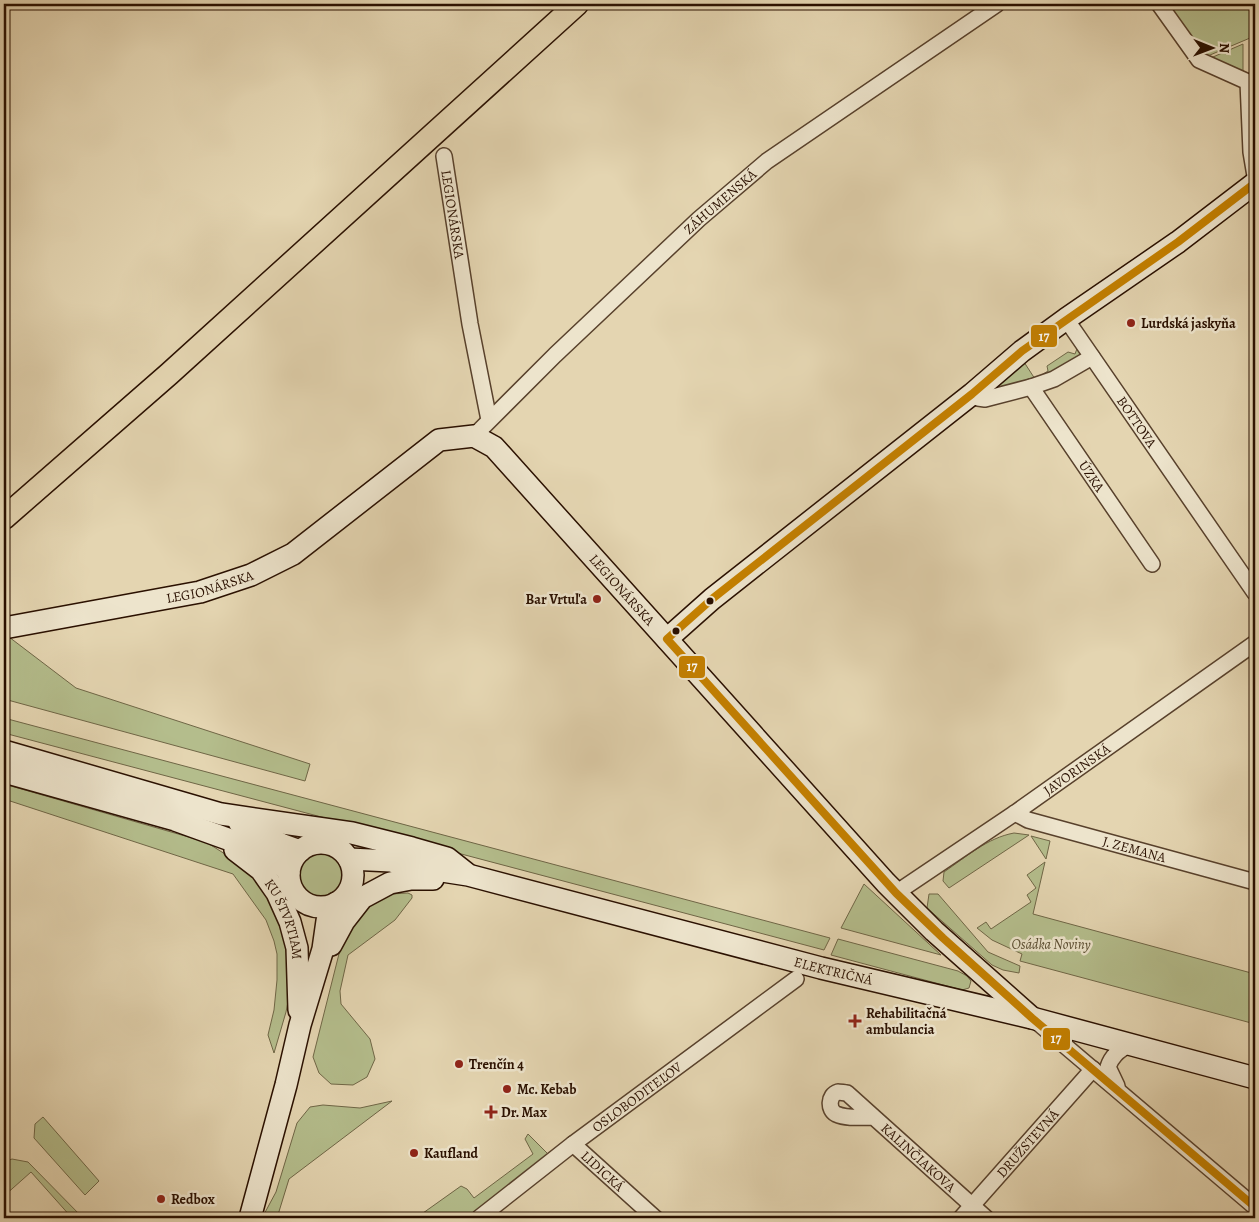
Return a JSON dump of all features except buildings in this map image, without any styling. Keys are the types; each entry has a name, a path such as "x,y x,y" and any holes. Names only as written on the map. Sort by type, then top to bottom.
{"main road":[{"path":"477,95 564,4"},
{"path":"4,518 169,374 577,4"}],"street":[{"name":"ZÁHUMENSKÁ","path":"474,436 699,219 767,161 997,4"},
{"path":"1159,4 1199,60 1248,82 1251,152 1255,176"},
{"name":"LEGIONÁRSKA","path":"444,156 470,324 489,420"},
{"path":"667,639 712,600 972,394 1022,351 1178,242 1255,183"},
{"name":"BOTTOVA","path":"1066,319 1255,593"},
{"path":"972,394 978,398 985,399 1031,387 1054,379 1092,357"},
{"name":"ÚZKA","path":"1031,387 1152,564"},
{"name":"LEGIONÁRSKA","path":"4,628 200,592 251,574 293,554 440,440 474,436 494,447 896,894 1032,1018 1255,1207"},
{"name":"JAVORINSKÁ","path":"896,894 1015,813 1255,643"},
{"path":"4,751 221,814 352,833 412,848 447,858 468,875"},
{"path":"4,772 175,820 248,846 278,861 288,873 293,891 306,904 316,907 336,903 348,892 352,884 352,867 349,859 335,846 326,843 317,843 300,851 290,865 288,873"},
{"name":"J. ZEMANA","path":"1015,813 1033,822 1255,882"},
{"path":"221,814 283,845 300,851"},
{"name":"KU ŠTVRTIAM","path":"218,836 261,870 277,893 290,922 297,948 300,1025"},
{"name":"ELEKTRIČNÁ","path":"349,859 391,861 410,866 468,875 821,968 1032,1018 1255,1078"},
{"name":"ELEKTRIČNÁ","path":"352,884 366,877 410,866"},
{"path":"316,974 344,920 362,898 390,883 412,879 434,879 468,875"},
{"name":"KU ŠTVRTIAM","path":"250,1218 300,1025 323,949 327,921 336,903"},
{"name":"KU ŠTVRTIAM","path":"306,904 314,936 316,974"},
{"path":"949,998 968,995 977,990 980,985 979,978 965,958"},
{"name":"OSLOBODITEĽOV","path":"479,1218 573,1144 796,979"},
{"path":"1120,1092 1108,1067 1115,1054 1128,1045"},
{"name":"DRUŽSTEVNÁ","path":"961,1218 1093,1069"},
{"name":"KALINČIAKOVA","path":"873,1117 986,1218"},
{"name":"LIDICKÁ","path":"573,1144 655,1218"}],"green space":[{"path":"1165,4 1255,4 1255,145 1250,38 1203,58"},
{"path":"1243,44 1243,75 1206,60"},
{"path":"1078,346 1080,355 1036,383 983,397 1024,362 1035,379 1048,371 1047,366 1068,352 1075,354"},
{"path":"4,637 9,637 76,688 310,764 305,781 4,699"},
{"path":"4,718 830,938 824,950 4,733"},
{"path":"4,784 206,842 244,866 284,918 291,986 286,1012 274,1053 268,1035 274,1010 277,954 266,920 233,874 4,799"},
{"path":"1014,833 1029,835 949,888 943,881 944,872 969,854 995,839"},
{"path":"1031,836 1050,841 1046,859"},
{"path":"320,851 329,853 337,858 342,866 344,875 342,884 337,892 329,897 320,899 311,897 303,892 298,884 296,875 298,866 303,858 311,853"},
{"name":"Osádka Noviny","path":"1045,862 1033,914 1255,974 1255,1024 1020,961 1022,954 992,940 977,928 986,922 991,929 1031,902 1027,895 1036,888 1027,875"},
{"path":"864,884 941,955 841,928"},
{"path":"408,893 412,895 412,898 395,920 348,955 340,991 341,1004 370,1039 375,1059 367,1077 353,1085 331,1084 319,1073 313,1057 343,938 355,920 373,903 391,894"},
{"path":"929,894 938,894 988,952 1020,966 1019,973 1003,970 992,965 927,908"},
{"path":"838,939 958,971 967,976 971,981 969,988 962,990 831,955"},
{"path":"392,1101 289,1179 277,1218 262,1218 276,1192 297,1123 310,1107 323,1105 360,1108"},
{"path":"43,1117 99,1181 85,1195 34,1138 35,1124"},
{"path":"528,1134 548,1154 467,1218 416,1218 461,1186 467,1189 474,1198 533,1154 525,1139"},
{"path":"12,1159 28,1162 83,1218 72,1218 31,1172 4,1196 4,1162"}],"transit line":[{"name":"17","path":"1255,183 1178,242 1022,351 972,394 712,599 667,639 896,893 1032,1018 1255,1207"}],"place":[{"name":"Lurdská jaskyňa","path":"1131,323"},
{"name":"Bar Vrtuľa","path":"597,599"},
{"name":"Rehabilitačná ambulancia","path":"855,1021"},
{"name":"Trenčín 4","path":"459,1064"},
{"name":"Mc. Kebab","path":"507,1089"},
{"name":"Dr. Max","path":"491,1112"},
{"name":"Kaufland","path":"414,1153"},
{"name":"Redbox","path":"161,1199"}]}
